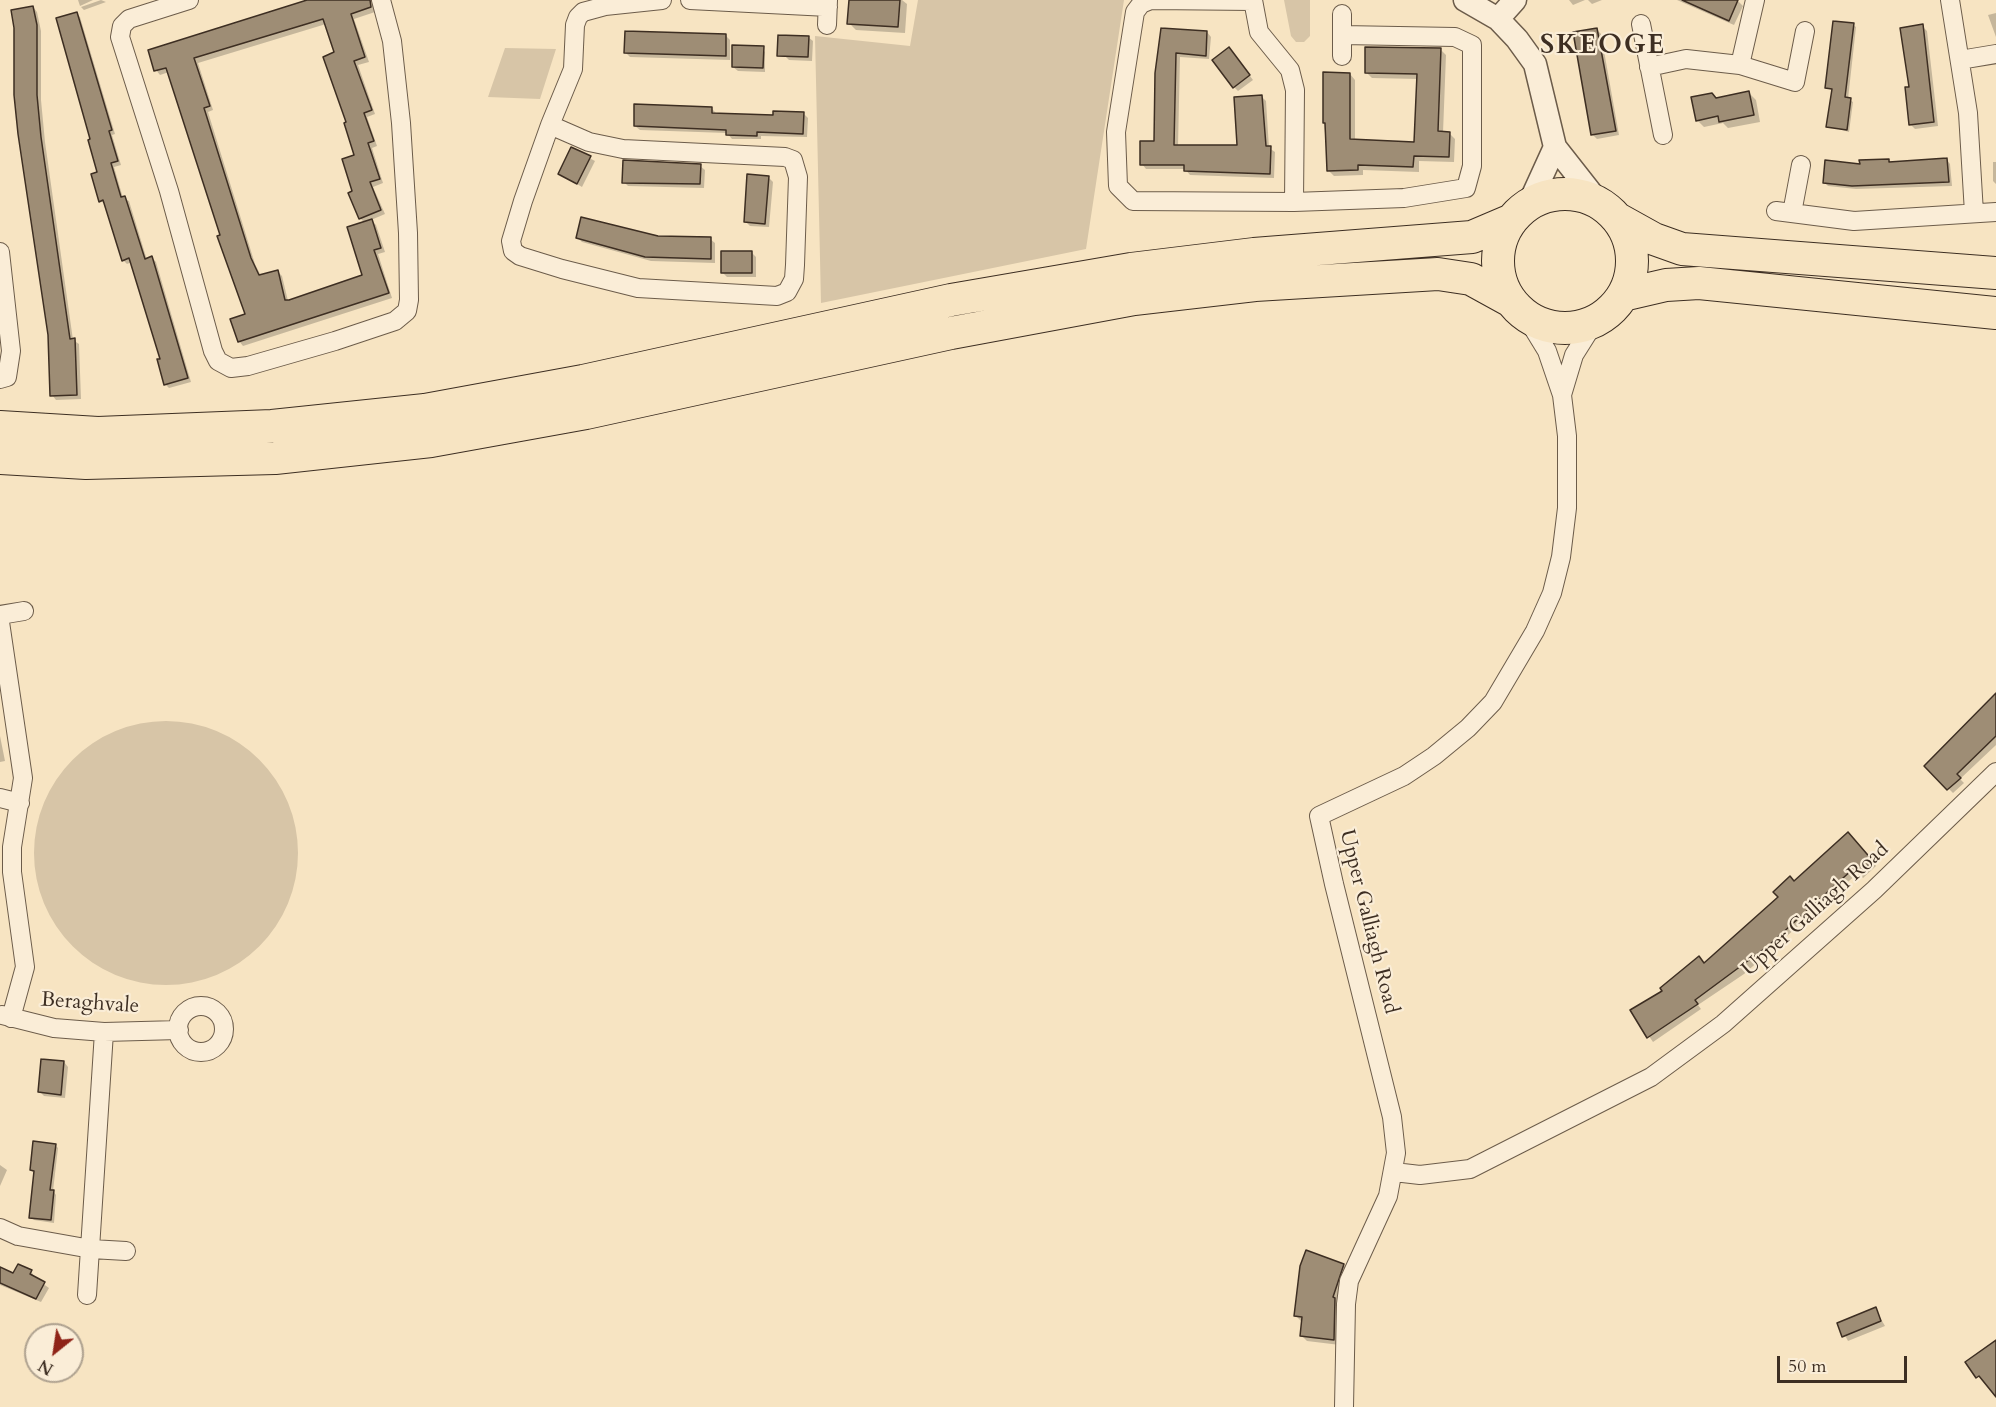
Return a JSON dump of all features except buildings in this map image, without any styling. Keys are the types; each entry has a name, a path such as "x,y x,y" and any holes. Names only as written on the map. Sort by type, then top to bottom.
{"highway":[{"path":"0,427 98,433 133,432 272,426 425,410 583,381 951,300 1131,269 1254,254 1472,237 1546,196 1564,194 1582,196 1654,239 1682,249 1996,273"},
{"path":"0,458 86,463 275,458 431,441 586,413 951,333 1134,299 1255,285 1438,274 1471,279 1542,324 1560,328 1579,327 1611,310 1623,295 1630,276 1632,256 1628,237 1608,211"},
{"path":"1518,308 1501,282 1497,260 1501,239 1520,212"},
{"path":"1623,295 1666,285 1699,283 1996,313"}],"street":[{"path":"189,0 129,19 122,26 120,37 169,191 213,351 218,361 231,368 248,366 335,341 395,321 407,311 409,300 408,232 401,123 392,41 381,0"},
{"path":"550,125 589,142 623,149 785,157 793,160 798,177 795,265 794,279 787,292 777,296 638,288 520,256 513,251 511,241 550,125 573,69 575,25 578,17 583,12 605,6 662,0"},
{"path":"690,0 828,3 827,25"},
{"path":"1294,202 1295,90 1290,70 1259,32 1253,1 1151,0 1141,4 1135,12 1116,132 1118,186 1132,201 1294,202 1404,198 1466,188 1472,166 1472,45 1455,37 1342,35"},
{"path":"1465,0 1498,19 1517,39 1535,64 1555,147 1608,211"},
{"path":"1498,19 1515,0"},
{"path":"1740,65 1755,0"},
{"path":"1950,0 1968,113 1974,213"},
{"path":"1342,14 1342,56"},
{"path":"1641,24 1663,135"},
{"path":"1649,67 1686,59 1740,65 1795,82 1805,31"},
{"path":"1960,60 1996,54"},
{"path":"1520,212 1555,147"},
{"path":"1801,165 1784,212 1854,221 1996,213"},
{"path":"0,252 11,351 7,377 0,379"},
{"name":"Upper Galliagh Road","path":"1344,1407 1346,1304 1350,1281 1388,1196 1396,1153 1392,1117 1319,816 1375,791 1434,756 1493,702 1518,661 1552,593 1561,557 1567,508 1567,436 1562,395 1547,351 1518,308"},
{"name":"Upper Galliagh Road","path":"1562,395 1574,355 1596,320"},
{"path":"0,615 24,610"},
{"path":"0,622 22,761 20,803 12,848 12,872 24,967 6,1016"},
{"name":"Upper Galliagh Road","path":"1394,1173 1420,1175 1470,1170 1651,1077 1723,1024 1874,890 1996,772"},
{"path":"0,798 20,803"},
{"name":"Beraghvale","path":"6,1016 54,1028 104,1032 179,1030"},
{"path":"87,1295 104,1032"},
{"path":"0,1228 18,1236 91,1249 126,1251"}],"shaded area":[{"path":"918,0 1124,0 1086,249 821,303 815,36 910,46"},
{"path":"1284,0 1310,0 1310,36 1304,42 1296,42 1291,36"},
{"path":"505,48 556,49 540,99 488,97"},
{"path":"166,721 192,724 216,731 250,751 268,769 288,803 295,827 298,853 295,879 288,903 268,937 250,955 216,975 192,982 166,985 140,982 116,975 82,955 64,937 44,903 37,879 34,853 37,827 44,803 64,769 82,751 116,731 140,724"}],"district":[{"name":"SKEOGE","path":"1603,47"}]}
